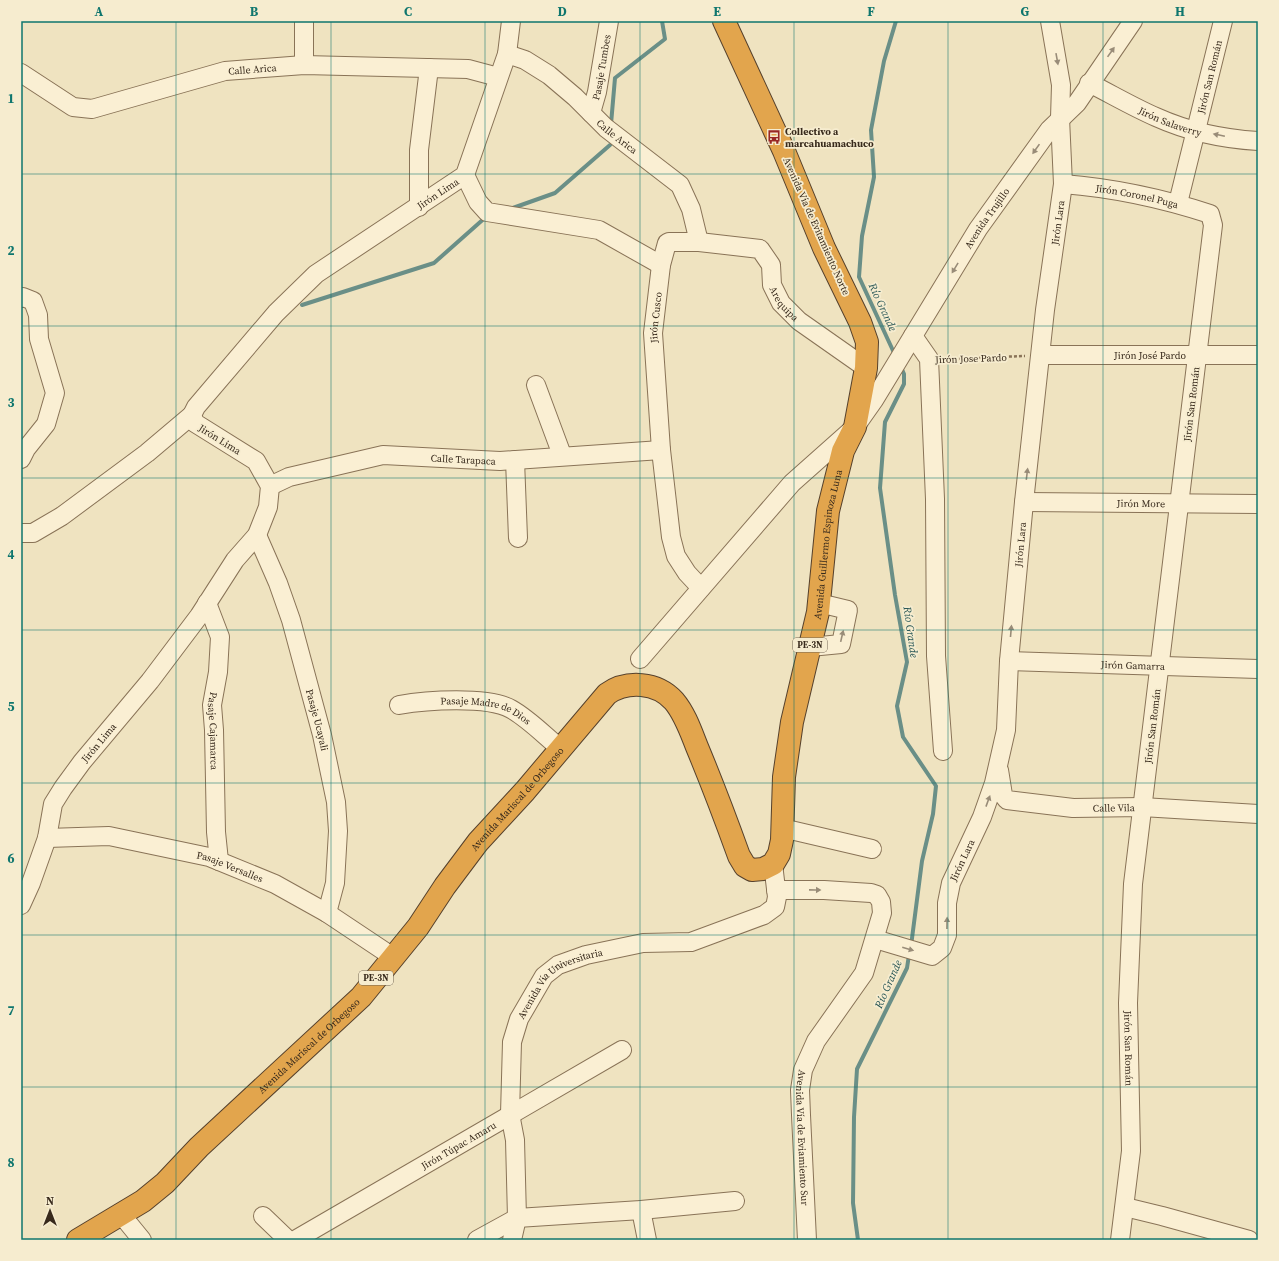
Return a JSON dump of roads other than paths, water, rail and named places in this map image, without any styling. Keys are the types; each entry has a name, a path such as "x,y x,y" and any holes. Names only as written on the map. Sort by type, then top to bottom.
{"highway":[{"name":"Avenida Vía de Evitamiento Norte","path":"724,21 784,151 824,248 860,322 867,342 866,368"},
{"name":"Avenida Guillermo Espinoza Luna","path":"773,864 779,854 782,828 784,777 792,722 819,603 831,493 843,451 855,426 866,368"},
{"name":"Avenida Mariscal de Orbegoso","path":"78,1240 120,1213 143,1201 165,1183 199,1147 361,997 418,927 445,886 478,842 561,749 607,694 615,688 637,685 648,686 660,691 674,701 687,723 712,783 739,856 745,866 752,870 763,869 773,864"}],"street":[{"path":"304,21 304,65"},
{"name":"Jirón Lima","path":"21,905 31,883 47,838 53,804 82,762 150,681 208,603 235,560 257,535 268,507 270,486 256,461 195,423 192,416 196,406 276,313 316,274 465,175 498,76 507,54 511,21"},
{"name":"Pasaje Tumbes","path":"591,113 597,92 609,21"},
{"name":"Jirón Lara","path":"880,940 932,956 942,948 947,935 947,903 952,883 982,817 999,765 1006,730 1009,661 1024,502 1042,355 1045,310 1063,184 1060,118 1061,86 1050,21"},
{"name":"Avenida Trujillo","path":"640,659 792,483 855,426 874,400 890,371 912,338 978,228 1049,130 1076,103 1133,21"},
{"name":"Jirón San Román","path":"1178,203 1223,21"},
{"name":"Calle Arica","path":"507,54 525,60 549,75 606,128 680,185 691,209 699,242"},
{"name":"Calle Arica","path":"21,73 73,107 92,109 225,71 304,65 468,69 498,76"},
{"path":"418,207 419,150 429,68"},
{"name":"Jirón Salaverry","path":"1090,83 1156,117 1197,131 1242,140 1258,141"},
{"path":"465,175 478,202 487,212 599,230 661,264"},
{"name":"Jirón Coronel Puga","path":"1063,184 1102,187 1140,194 1178,203 1210,214"},
{"name":"Jirón San Román","path":"1120,1240 1132,1152 1132,1106 1128,1049 1129,955 1133,884 1198,355 1213,224 1210,214"},
{"name":"Arequipa","path":"661,264 664,246 669,242 699,242 760,249 771,265 772,285 780,303 799,321 866,368"},
{"name":"Jirón Cusco","path":"661,264 653,333 661,450 671,537 676,556 687,573 701,588"},
{"path":"21,298 32,301 38,315 39,339 55,393 46,424 26,449 21,459"},
{"name":"Jirón Jose Pardo","path":"912,338 929,359 935,507 936,656 942,751"},
{"name":"Jirón José Pardo","path":"1042,355 1258,355"},
{"path":"536,385 562,456"},
{"path":"21,533 33,533 62,516 192,416"},
{"name":"Calle Tarapaca","path":"270,486 290,477 383,455 500,461 661,450"},
{"path":"515,460 518,538"},
{"name":"Jirón More","path":"1024,502 1179,505 1258,504"},
{"name":"Pasaje Ucayali","path":"257,535 278,583 291,620 322,736 336,802 338,831 335,883 328,913"},
{"name":"Pasaje Cajamarca","path":"208,603 220,637 218,672 212,705 214,730 216,832 219,862"},
{"path":"810,647 841,644 848,610 819,603"},
{"name":"Jirón Gamarra","path":"1009,661 1258,669"},
{"name":"Pasaje Madre de Dios","path":"399,705 442,701 495,703 516,713 561,749"},
{"name":"Calle Vila","path":"999,765 1003,795 1007,800 1073,808 1142,807 1258,814"},
{"path":"782,828 872,849"},
{"name":"Pasaje Versalles","path":"47,838 109,836 188,852 219,862 275,884 328,913 394,957"},
{"name":"Avenida Vía Universitaria","path":"512,1240 517,1218 515,1140 510,1114 512,1042 519,1019 544,976 558,965 586,955 643,943 691,942 764,915 775,907 776,890 773,864"},
{"name":"Avenida Vía de Eviamiento Sur","path":"776,890 824,890 877,895 881,902 882,913 880,940 864,973 816,1040 803,1070 800,1090 807,1240"},
{"name":"Jirón Túpac Amaru","path":"295,1240 622,1050"},
{"path":"477,1240 517,1218 641,1210 735,1201"},
{"path":"1125,1208 1162,1216 1249,1240"},
{"path":"641,1210 647,1240"},
{"path":"120,1213 142,1240"},
{"path":"263,1216 288,1240"}],"waterway":[{"path":"611,124 615,78 665,39 662,21"},
{"name":"Río Grande","path":"895,355 859,277 862,236 874,177 871,130 884,61 896,21"},
{"path":"510,209 555,193 610,145"},
{"path":"302,305 434,263 487,216"},
{"name":"Río Grande","path":"901,367 904,374 904,384 885,422 880,488 895,595 907,662 897,706 903,737 936,786 933,814 922,861 911,946"},
{"name":"Río Grande","path":"858,1240 853,1203 854,1117 857,1069 907,968 909,955"}],"place":[{"name":"Collectivo a marcahuamachuco","path":"774,137"}]}
